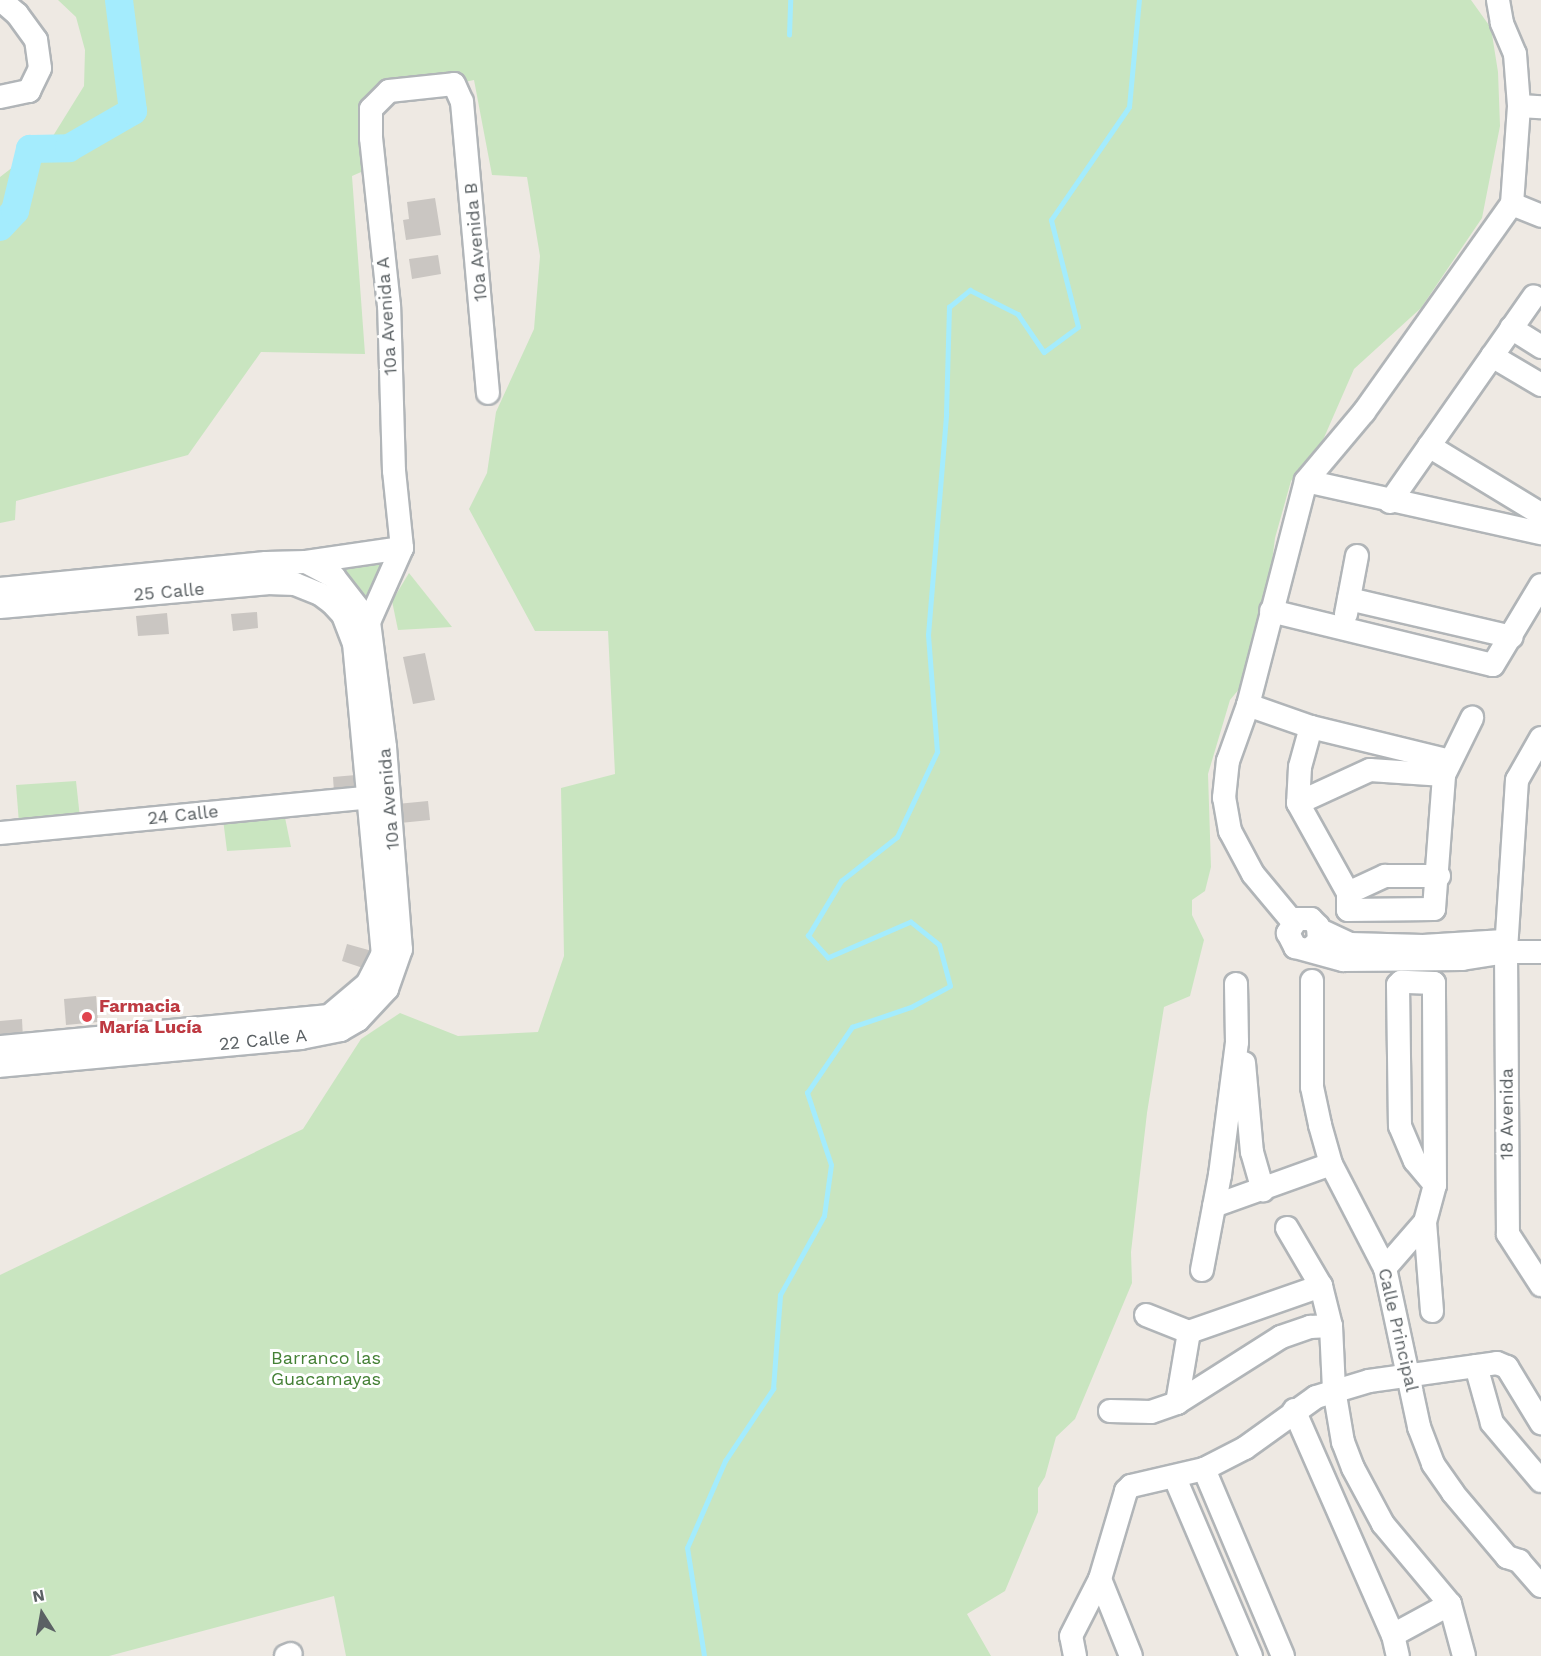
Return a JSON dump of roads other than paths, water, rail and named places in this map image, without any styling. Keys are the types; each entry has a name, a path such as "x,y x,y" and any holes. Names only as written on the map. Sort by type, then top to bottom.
{"street":[{"path":"0,97 29,91 40,68 36,40 17,14 1,0"},
{"path":"1498,0 1502,23 1515,54 1530,107 1512,204 1364,412 1306,482 1270,611 1248,705 1224,779 1230,831 1253,874 1293,922 1288,933 1291,943 1300,949 1315,939 1343,960 1368,962 1462,960 1506,942 1541,952"},
{"name":"10a Avenida A","path":"402,548 394,471 389,306 371,138 371,109 389,91 454,84 459,92"},
{"name":"10a Avenida B","path":"459,92 488,393"},
{"path":"1512,204 1541,216"},
{"path":"1390,502 1534,296"},
{"path":"1511,328 1541,347"},
{"path":"1492,356 1541,385"},
{"path":"1429,446 1541,514"},
{"path":"1306,482 1541,533"},
{"path":"369,622 402,548"},
{"name":"25 Calle","path":"0,607 402,548"},
{"path":"1343,628 1357,556"},
{"path":"306,562 334,577 340,598"},
{"name":"25 Calle","path":"0,589 175,582 267,582 295,584 320,594 340,598"},
{"path":"1270,611 1493,665 1512,637 1541,585"},
{"name":"10a Avenida","path":"335,1023 372,1005 387,989 401,949 388,777 369,622 340,598"},
{"name":"10a Avenida","path":"340,598 343,615 354,643 366,798 383,952 368,984 350,1002"},
{"path":"1349,599 1512,637"},
{"path":"1248,705 1311,727 1447,768"},
{"path":"1311,727 1300,767 1298,803 1348,893 1348,910 1434,909 1439,876 1447,768 1472,718"},
{"name":"18 Avenida","path":"1541,738 1517,780 1506,942 1508,1234 1541,1285"},
{"path":"1298,803 1370,770 1447,768"},
{"name":"24 Calle","path":"0,833 366,798"},
{"path":"1348,893 1385,876 1439,876"},
{"name":"Calle Principal","path":"1312,981 1312,1087 1331,1164 1385,1268 1419,1428 1433,1464 1507,1557 1519,1561 1541,1586"},
{"path":"1432,1311 1425,1222 1435,1185 1434,983 1399,983 1400,1126 1415,1161 1435,1185"},
{"path":"1202,1270 1214,1206 1237,1042 1236,984"},
{"name":"22 Calle A","path":"0,1066 335,1023 350,1002"},
{"name":"22 Calle A","path":"0,1047 335,1023"},
{"path":"1237,1042 1244,1059 1252,1152 1263,1190"},
{"path":"1214,1206 1331,1164"},
{"path":"1385,1268 1425,1222"},
{"path":"1287,1228 1321,1286 1331,1326 1334,1389 1343,1442 1366,1499 1383,1524 1450,1604 1464,1656"},
{"path":"1146,1315 1190,1332 1321,1286"},
{"path":"1110,1411 1151,1412 1177,1403 1281,1337 1310,1327 1331,1326"},
{"path":"1177,1403 1190,1332"},
{"path":"1075,1656 1072,1635 1100,1579 1127,1489 1204,1469 1245,1448 1294,1410 1334,1389 1492,1362 1507,1368 1541,1423"},
{"path":"1476,1366 1492,1424 1541,1481"},
{"path":"1294,1410 1395,1645 1450,1604"},
{"path":"1204,1469 1257,1588 1283,1656"},
{"path":"1175,1478 1230,1602 1251,1656"},
{"name":"Calle Principal","path":"1507,1557 1507,1570 1541,1602"},
{"path":"1100,1579 1131,1656"},
{"path":"1230,1602 1257,1588"}],"waterway":[{"path":"0,227 15,211 30,149 69,148 133,111 119,0"},
{"path":"789,35 790,0"},
{"path":"704,1656 687,1548 725,1461 773,1389 780,1295 824,1216 831,1165 807,1093 852,1027 911,1007 950,986 939,945 911,922 828,958 808,936 841,881 897,837 937,752 928,635 946,414 949,307 970,290 1018,314 1044,352 1078,327 1051,220 1129,107 1139,0"}],"place":[{"name":"Farmacia María Lucía","path":"87,1017"}],"park label":[{"name":"Barranco las Guacamayas","path":"326,1369"}]}
